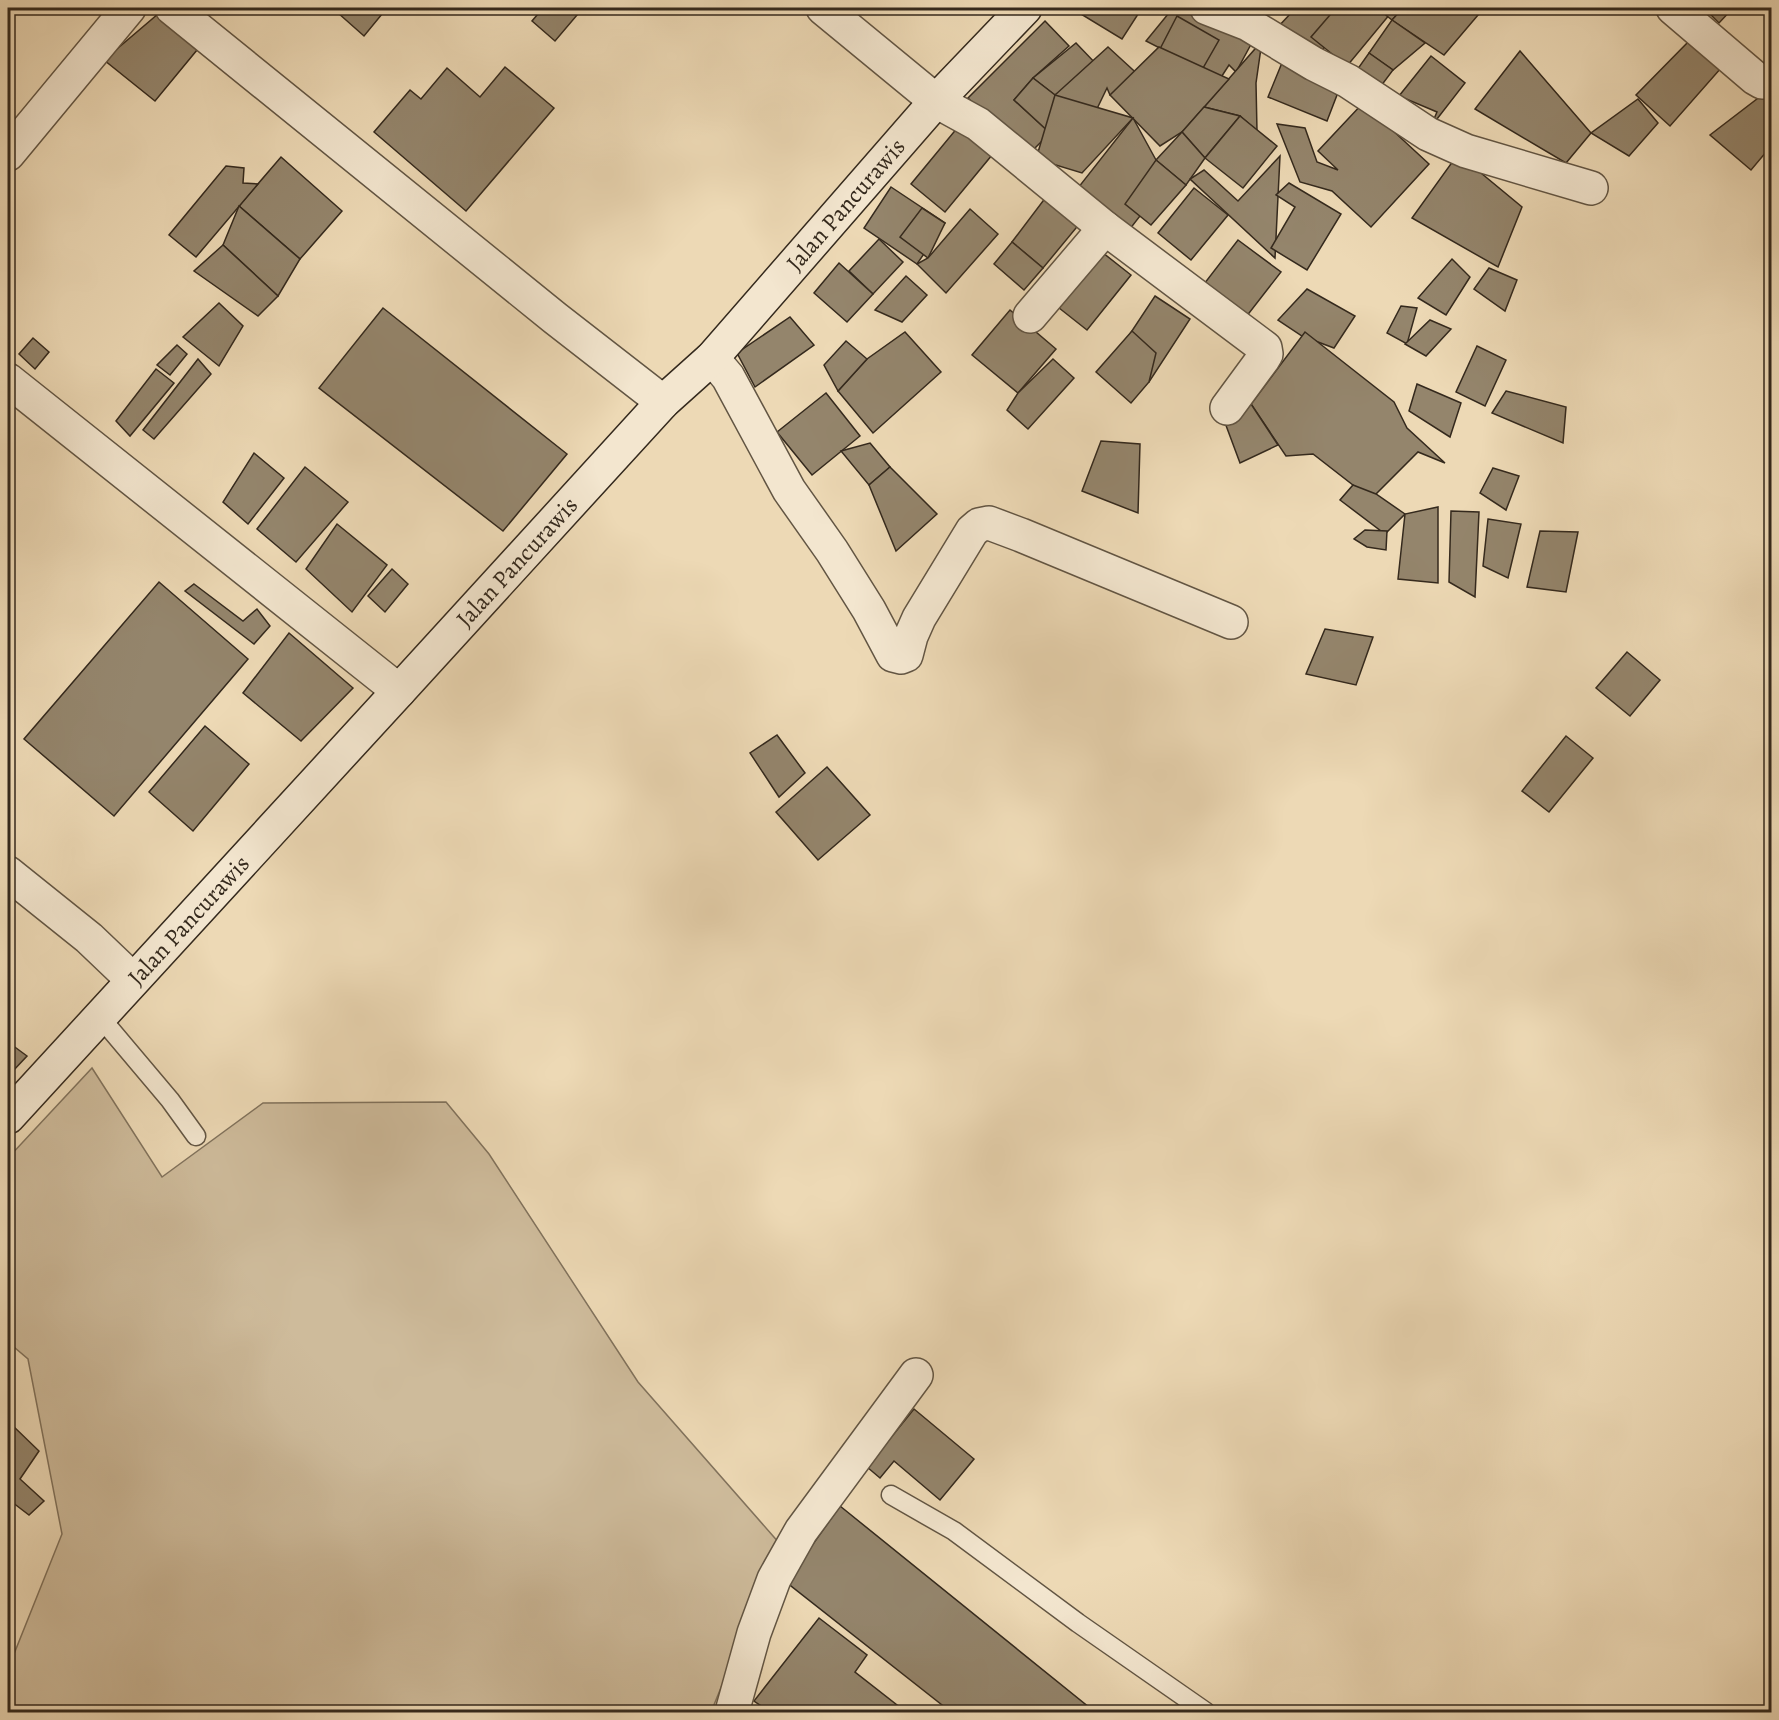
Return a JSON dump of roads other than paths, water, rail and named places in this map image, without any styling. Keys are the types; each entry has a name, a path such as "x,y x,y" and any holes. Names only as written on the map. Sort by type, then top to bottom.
{"street":[{"path":"8,154 129,8"},
{"path":"172,8 663,402"},
{"path":"823,8 936,101 978,124 1106,228 1265,348 1266,354 1263,359 1227,408"},
{"name":"Jalan Pancurawis","path":"8,1117 663,402 712,358 936,101 1025,8"},
{"path":"1207,8 1248,24 1314,64 1348,81 1428,134 1466,151 1591,188"},
{"path":"1673,8 1755,78 1762,82 1772,82"},
{"path":"1030,316 1106,228"},
{"path":"712,358 728,377 789,490 832,551 876,622 893,655 901,657 906,655 919,618 972,531 983,523 989,523 1021,535 1231,622"},
{"path":"8,380 399,691"},
{"path":"8,873 89,938 133,980"},
{"path":"732,1713 754,1633 774,1579 801,1531 916,1375"}],"lane":[{"path":"100,1017 170,1100 196,1137"},
{"path":"891,1495 954,1531 1199,1710"}]}
